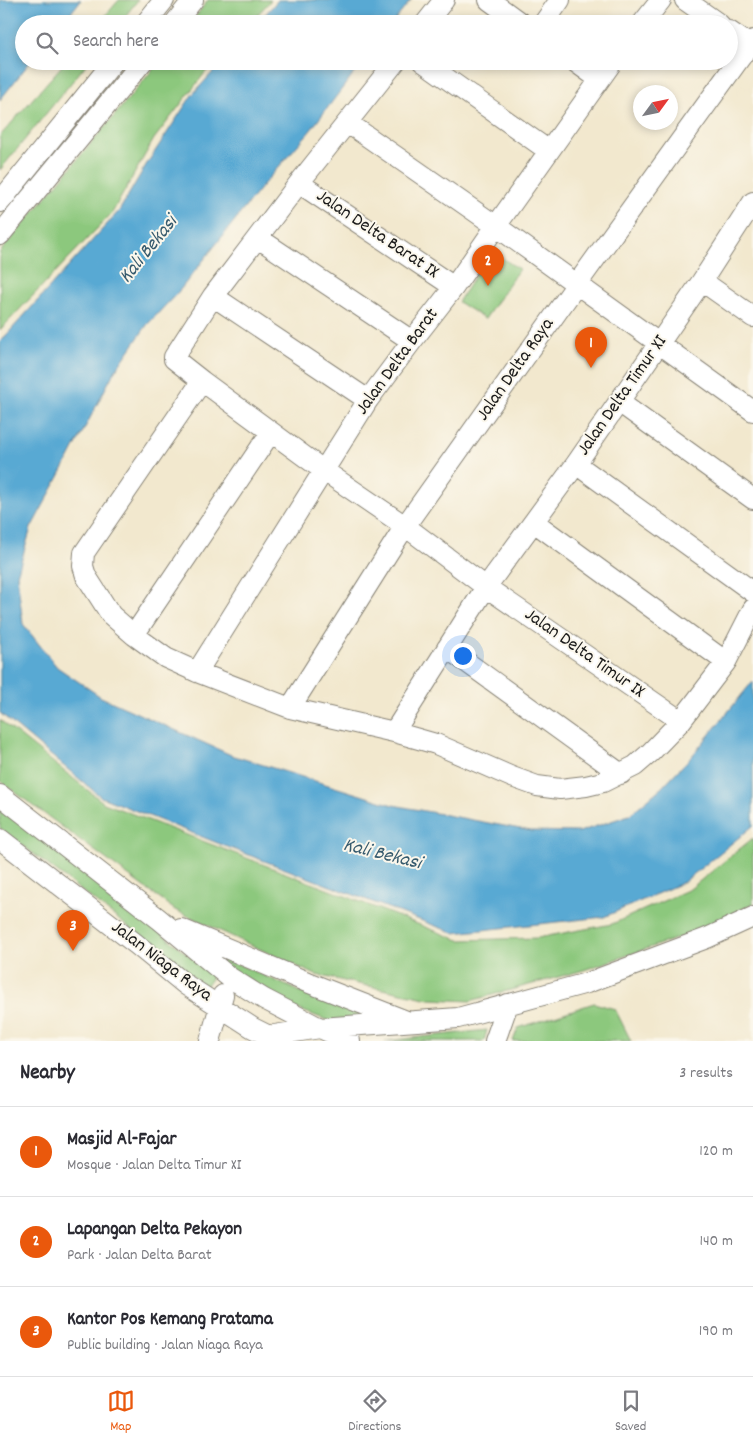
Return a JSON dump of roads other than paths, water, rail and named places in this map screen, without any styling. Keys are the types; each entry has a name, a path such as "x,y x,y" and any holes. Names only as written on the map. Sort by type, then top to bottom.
{"street":[{"path":"152,15 164,0"},
{"path":"181,15 193,0"},
{"path":"432,15 444,0"},
{"path":"489,0 510,15"},
{"path":"549,15 560,0"},
{"path":"649,15 660,0"},
{"path":"685,0 706,15"},
{"path":"738,35 752,44"},
{"name":"Jalan Delta Raya","path":"738,63 752,44"},
{"path":"0,202 107,70"},
{"path":"0,235 136,70"},
{"path":"368,400 213,296 299,183 389,70"},
{"path":"435,70 549,150"},
{"path":"586,70 599,79"},
{"name":"Jalan Delta Barat","path":"197,672 368,400 454,287 606,70"},
{"name":"Jalan Delta Raya","path":"290,708 405,526 577,284 733,70"},
{"path":"348,123 496,226 753,411"},
{"name":"Jalan Delta Barat IX","path":"299,183 454,287"},
{"name":"Jalan Delta Timur XI","path":"394,732 486,587 576,464 750,214"},
{"path":"258,238 412,340"},
{"path":"702,281 753,317"},
{"name":"Jalan Delta Timur IX","path":"213,296 174,357 175,361 323,470 405,526 486,587 681,721"},
{"path":"202,381 84,553 83,566 89,581 111,615 134,635 166,658 197,672 290,708 394,732 436,744 512,777 537,786 560,789 603,782 635,766 650,754 681,721 726,662 753,609"},
{"path":"619,402 753,499"},
{"path":"134,635 271,432"},
{"path":"576,464 753,592"},
{"path":"534,522 726,662"},
{"path":"447,648 621,774"},
{"path":"0,795 159,919 228,977 264,999 350,1041"},
{"name":"Jalan Niaga Raya","path":"0,839 186,985 262,1036"},
{"path":"264,999 262,1036 320,1028 458,1018 601,978 707,938 753,917"},
{"path":"159,919 307,982 411,1022"},
{"path":"210,1041 228,977 238,953"},
{"path":"495,1041 508,1004"}],"water":[{"path":"0,0 81,0 69,15 15,15 15,70 24,70 0,100"},
{"path":"278,0 411,0 399,15 265,15"},
{"name":"Kali Bekasi","path":"215,70 356,70 310,131 262,186 180,290 147,325 113,374 31,528 17,575 23,624 57,667 101,697 231,755 393,805 531,831 579,832 629,815 661,788 692,756 753,681 753,826 684,882 604,917 454,933 101,797 0,713 0,342 119,211 146,165 192,95"}],"place":[{"name":"Lapangan Delta Pekayon","path":"488,286"},
{"name":"Masjid Al-Fajar","path":"591,368"},
{"name":"Kantor Pos Kemang Pratama","path":"73,951"}]}
